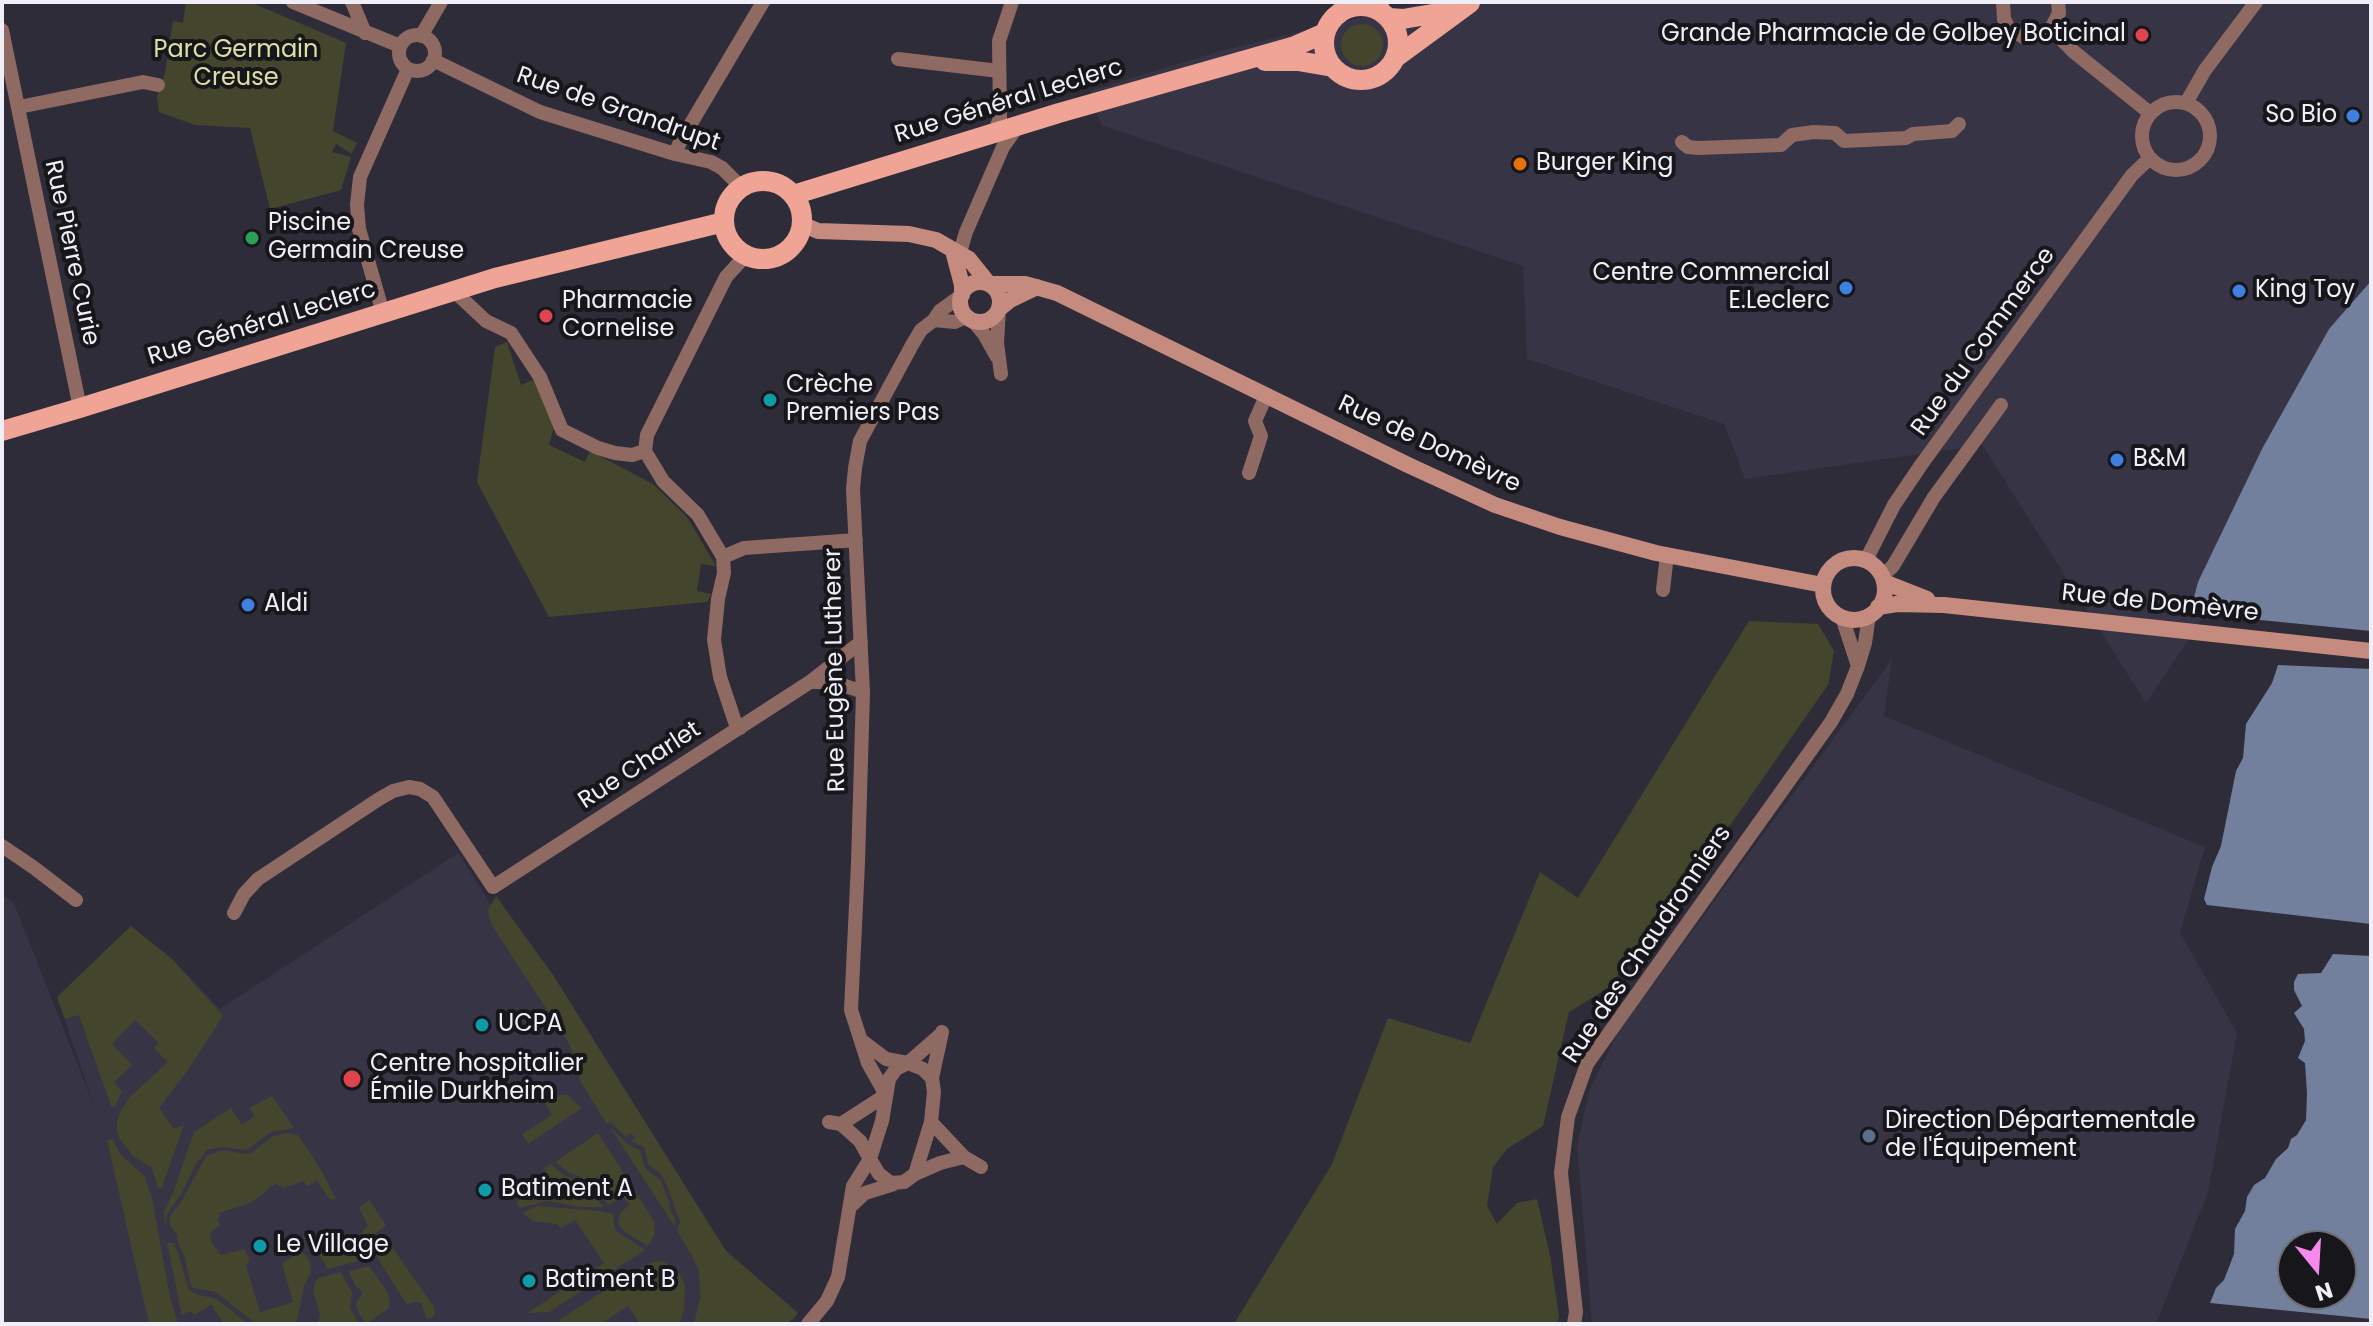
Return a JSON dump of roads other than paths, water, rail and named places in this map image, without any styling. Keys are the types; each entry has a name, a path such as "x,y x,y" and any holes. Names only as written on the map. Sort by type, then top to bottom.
{"main road":[{"path":"1471,2 1395,58 1378,76 1354,79 1342,75 1326,57 1325,33 1330,22 1350,5 1383,10 1403,19 1438,13 1471,2"},
{"path":"1383,10 1394,25 1398,41 1395,58"},
{"name":"Rue Général Leclerc","path":"793,195 1295,46 1325,33"},
{"name":"Rue Général Leclerc","path":"1241,60 1298,61 1333,67"},
{"path":"769,181 783,186 793,195 802,214 802,224 792,246 770,258 746,255 735,247 727,235 724,222 728,203 741,187 769,181"},
{"name":"Rue Général Leclerc","path":"2,431 495,278 724,222"}],"street":[{"path":"293,2 314,6 365,33 400,46"},
{"path":"352,2 365,33"},
{"path":"421,36 441,2"},
{"path":"675,154 763,2"},
{"path":"994,133 1000,118 999,41 1012,2"},
{"path":"2003,2 2004,19 2015,33 2032,38 2051,29 2059,13 2058,2"},
{"path":"2186,103 2205,70 2256,2"},
{"path":"2051,29 2074,52 2150,113"},
{"name":"Rue Pierre Curie","path":"2,30 80,408"},
{"path":"421,36 434,48 433,60 420,71 408,69 400,59 400,46 408,37 421,36"},
{"path":"898,59 999,71"},
{"name":"Rue de Grandrupt","path":"433,60 540,112 675,154 711,162 722,168 741,187"},
{"path":"383,313 359,229 357,200 360,177 408,69"},
{"path":"19,107 143,82 158,85"},
{"path":"2173,101 2186,103 2205,118 2209,143 2196,163 2172,170 2150,158 2141,136 2143,124 2160,105 2173,101"},
{"path":"1682,142 1688,147 1698,148 1781,145 1792,135 1814,132 1835,133 1844,141 1906,138 1913,134 1952,131 1959,124"},
{"path":"802,224 818,231 837,233 909,234 936,240 956,252 969,259 999,295 997,343 1000,367 984,334 961,307 956,252 1003,147 1018,126"},
{"name":"Rue du Commerce","path":"1866,560 1894,505 1921,465 2132,175 2150,158"},
{"path":"740,728 735,722 720,677 714,640 724,573 723,557 698,515 663,481 645,451 647,435 726,277 746,255"},
{"path":"962,295 970,285 989,284"},
{"name":"Rue de Domèvre","path":"989,284 1025,284 1057,293 1495,505 1560,527 1667,555 1823,585"},
{"path":"934,320 989,321 1010,300 1037,287"},
{"path":"454,291 486,321 511,333 540,377 562,430 615,453 632,455 645,451"},
{"name":"Rue Eugène Lutherer","path":"886,1095 868,1063 851,1010 863,692 853,489 860,441 912,345 921,330 940,311 962,295"},
{"path":"1249,473 1261,436 1255,421 1266,396"},
{"path":"1883,579 1934,497 2001,405"},
{"path":"723,557 744,548 856,540"},
{"path":"1663,590 1667,555"},
{"path":"1842,617 1861,619 1874,611 1885,591 1883,579 1873,564 1866,560 1849,558 1840,561 1828,571 1823,585 1827,604 1842,617 1858,666"},
{"name":"Rue de Domèvre","path":"1883,579 1944,605"},
{"name":"Rue de Domèvre","path":"1874,611 1897,604 1944,605 2371,651"},
{"name":"Rue des Chaudronniers","path":"1574,1324 1576,1312 1561,1173 1568,1117 1587,1064 1831,722 1858,666 1874,611"},
{"name":"Rue Charlet","path":"234,913 244,894 258,879 379,799 409,787 433,797 493,887 810,682 861,642"},
{"path":"810,682 834,682 863,692"},
{"path":"2,846 76,900"},
{"path":"808,1324 827,1301 838,1277 853,1186 870,1159 882,1121 889,1079 896,1069 908,1063 942,1032 932,1078 931,1122 915,1174"},
{"path":"861,1040 886,1059 923,1069 932,1078"},
{"path":"886,1095 835,1123 860,1141 884,1180 898,1183"},
{"path":"931,1122 964,1157 981,1167"},
{"path":"849,1207 865,1193 904,1182 940,1163 964,1157"}],"water":[{"path":"2371,281 2371,631 2190,613 2198,582 2262,449 2329,329"},
{"path":"2278,665 2371,669 2371,924 2207,905 2204,899 2221,846 2236,771 2243,758 2246,724 2272,683"},
{"path":"2333,954 2371,956 2371,1319 2280,1310 2357,1310 2357,1230 2277,1230 2277,1310 2210,1303 2216,1288 2224,1280 2234,1254 2235,1229 2245,1211 2247,1197 2288,1148 2306,1120 2305,1063 2298,1058 2305,1041 2304,1029 2294,1013 2302,1006 2294,990 2298,974 2321,973"}],"place":[{"name":"Grande Pharmacie de Golbey Boticinal","path":"2142,35"},
{"name":"So Bio","path":"2353,116"},
{"name":"Burger King","path":"1520,164"},
{"name":"Piscine Germain Creuse","path":"252,238"},
{"name":"Centre Commercial E.Leclerc","path":"1846,288"},
{"name":"King Toy","path":"2239,291"},
{"name":"Pharmacie Cornelise","path":"546,316"},
{"name":"Crèche Premiers Pas","path":"770,400"},
{"name":"B&M","path":"2117,460"},
{"name":"Aldi","path":"248,605"},
{"name":"UCPA","path":"482,1025"},
{"name":"Centre hospitalier Émile Durkheim","path":"352,1079"},
{"name":"Direction Départementale de l'Équipement","path":"1869,1136"},
{"name":"Batiment A","path":"485,1190"},
{"name":"Le Village","path":"260,1246"},
{"name":"Batiment B","path":"529,1281"}],"park label":[{"name":"Parc Germain Creuse","path":"236,65"}]}
